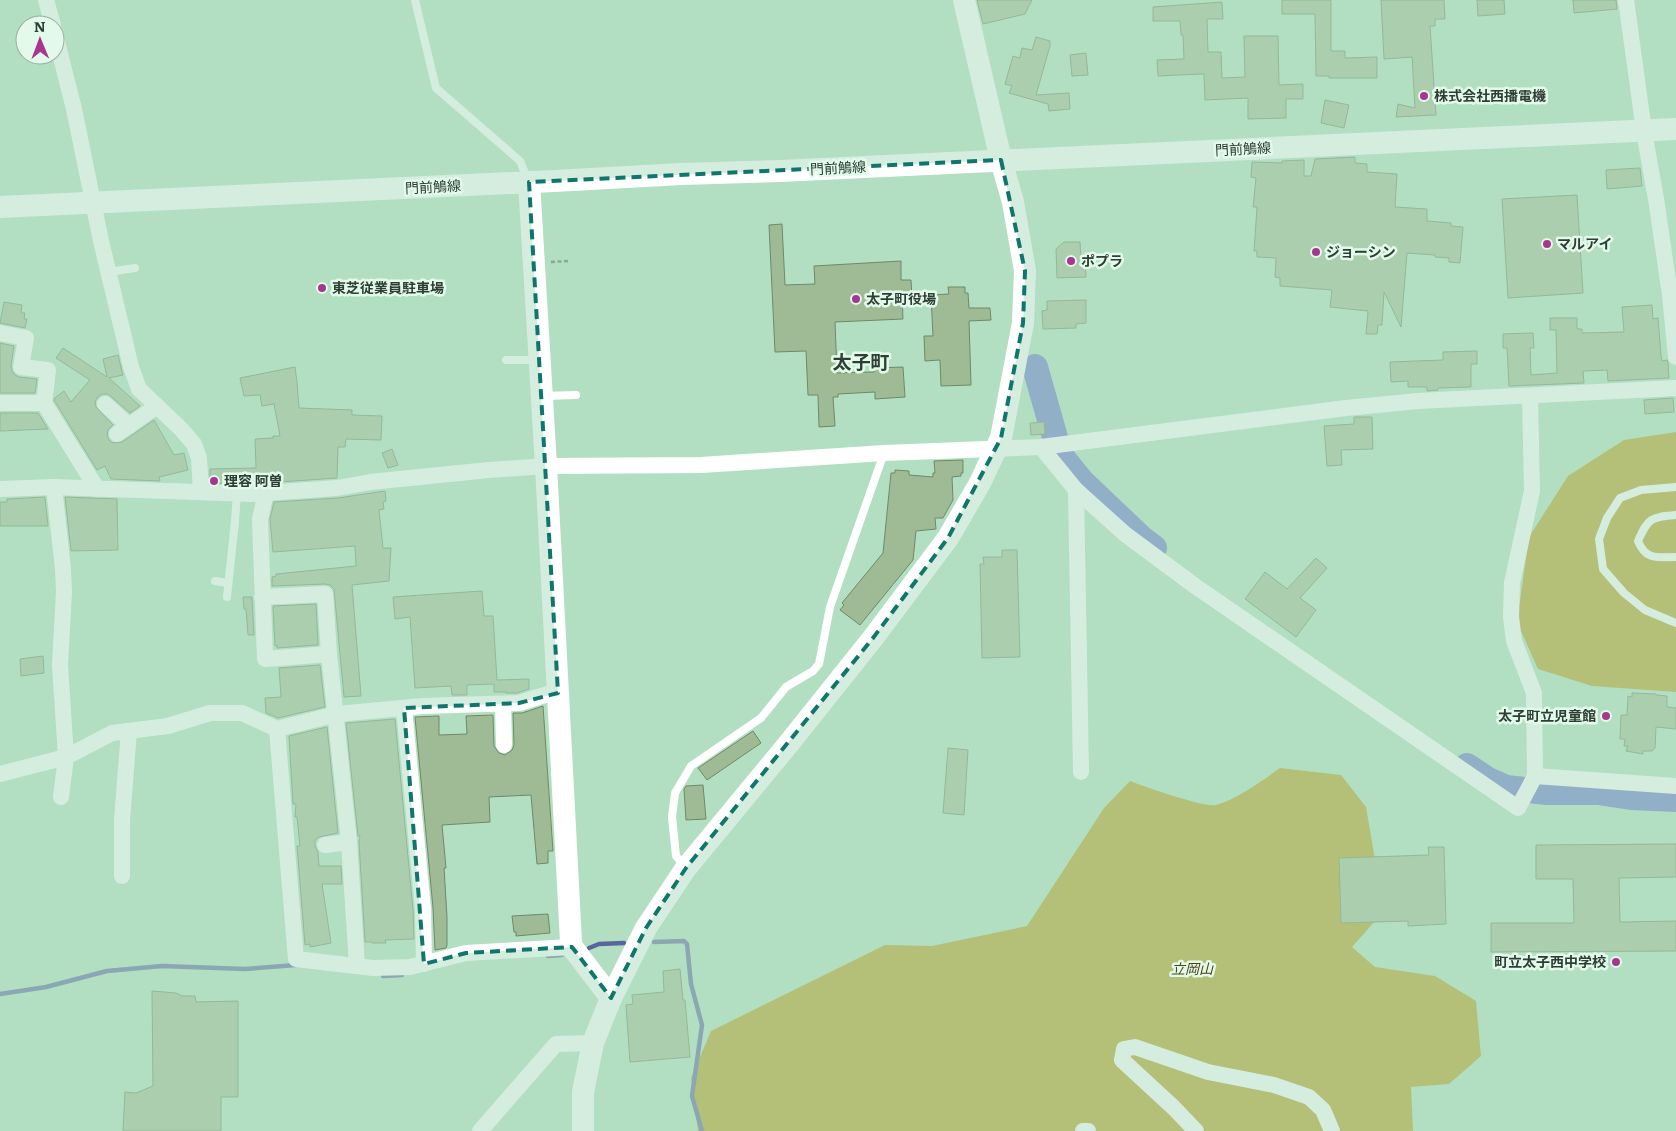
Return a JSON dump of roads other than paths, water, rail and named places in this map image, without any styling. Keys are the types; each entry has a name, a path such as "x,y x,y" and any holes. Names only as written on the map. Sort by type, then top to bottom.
{"street":[{"path":"46,0 50,15"},
{"path":"583,1131 583,1092 593,1043 611,998 646,928 686,868 790,742 948,538 980,482 1002,438 1023,323 1025,271 1013,202 1001,160 964,0"},
{"path":"1626,0 1644,131 1668,277 1676,357"},
{"path":"63,65 74,108 108,272 139,389 194,444 199,458 201,492"},
{"name":"門前鵤線","path":"0,207 1676,129"},
{"path":"529,182 572,947 611,998"},
{"path":"0,334 26,338 21,366 48,370 44,403 97,489"},
{"path":"0,489 54,487 237,493 266,492 337,488 380,481 546,466 701,466 884,453 1051,446 1346,408 1418,401 1676,388"},
{"path":"1051,446 1076,490 1125,534 1195,586 1518,808 1536,776 1534,693 1514,641 1511,617 1512,583 1532,491 1530,396"},
{"path":"0,403 44,403"},
{"path":"105,404 123,430 157,406"},
{"path":"54,487 64,592 60,665 66,757 61,798"},
{"path":"1076,490 1081,772"},
{"path":"266,492 260,519 265,659 329,654"},
{"path":"262,598 325,594 329,654 349,842 357,966"},
{"path":"0,774 66,757 112,733 168,726 210,713 242,713 277,729 336,714 404,708 520,703 548,694 558,693"},
{"path":"503,704 504,745"},
{"path":"404,708 423,909 424,964"},
{"path":"277,729 296,959 373,968 410,967 466,953 572,947"},
{"path":"122,876 122,820 129,731"},
{"path":"1536,776 1676,786"},
{"path":"325,845 349,842"},
{"path":"480,1131 556,1044 593,1043"},
{"path":"1196,1131 1122,1060 1124,1049 1135,1047 1208,1072 1274,1085 1309,1097 1323,1110 1332,1131"},
{"path":"1083,1131 1088,1131"}],"lane":[{"path":"414,0 436,88 520,161 529,182"},
{"path":"108,272 136,268"},
{"path":"506,360 539,360"},
{"path":"541,396 576,395"},
{"path":"686,868 676,856 672,817 674,793 691,766 761,718 786,687 813,671 819,664 830,607 884,453"},
{"path":"1676,488 1641,490 1620,498 1608,518 1599,539 1603,569 1624,593 1645,610 1676,624"},
{"path":"227,597 236,521 237,493"},
{"path":"1676,515 1657,516 1646,525 1638,541 1643,552 1652,557 1676,557"},
{"path":"215,581 228,583"}],"waterway":[{"path":"1035,367 1060,455 1082,482 1154,548"},
{"path":"1467,766 1488,780 1506,788 1547,792 1598,792 1631,797 1676,799"},
{"path":"654,942 684,941 687,944 691,984 702,1025 692,1096 702,1131"},
{"path":"589,948 599,944 624,943"},
{"path":"548,956 562,955"},
{"path":"0,994 46,987 107,971 162,966 245,969 296,965"},
{"path":"383,976 402,975"}],"place":[{"name":"株式会社西播電機","path":"1424,96"},
{"name":"マルアイ","path":"1547,244"},
{"name":"ジョーシン","path":"1316,252"},
{"name":"ポプラ","path":"1071,261"},
{"name":"東芝従業員駐車場","path":"322,288"},
{"name":"太子町役場","path":"856,299"},
{"name":"理容 阿曽","path":"214,481"},
{"name":"太子町立児童館","path":"1606,716"},
{"name":"町立太子西中学校","path":"1616,962"}],"district":[{"name":"太子町","path":"861,362"}],"park label":[{"name":"立岡山","path":"1192,969"}]}
